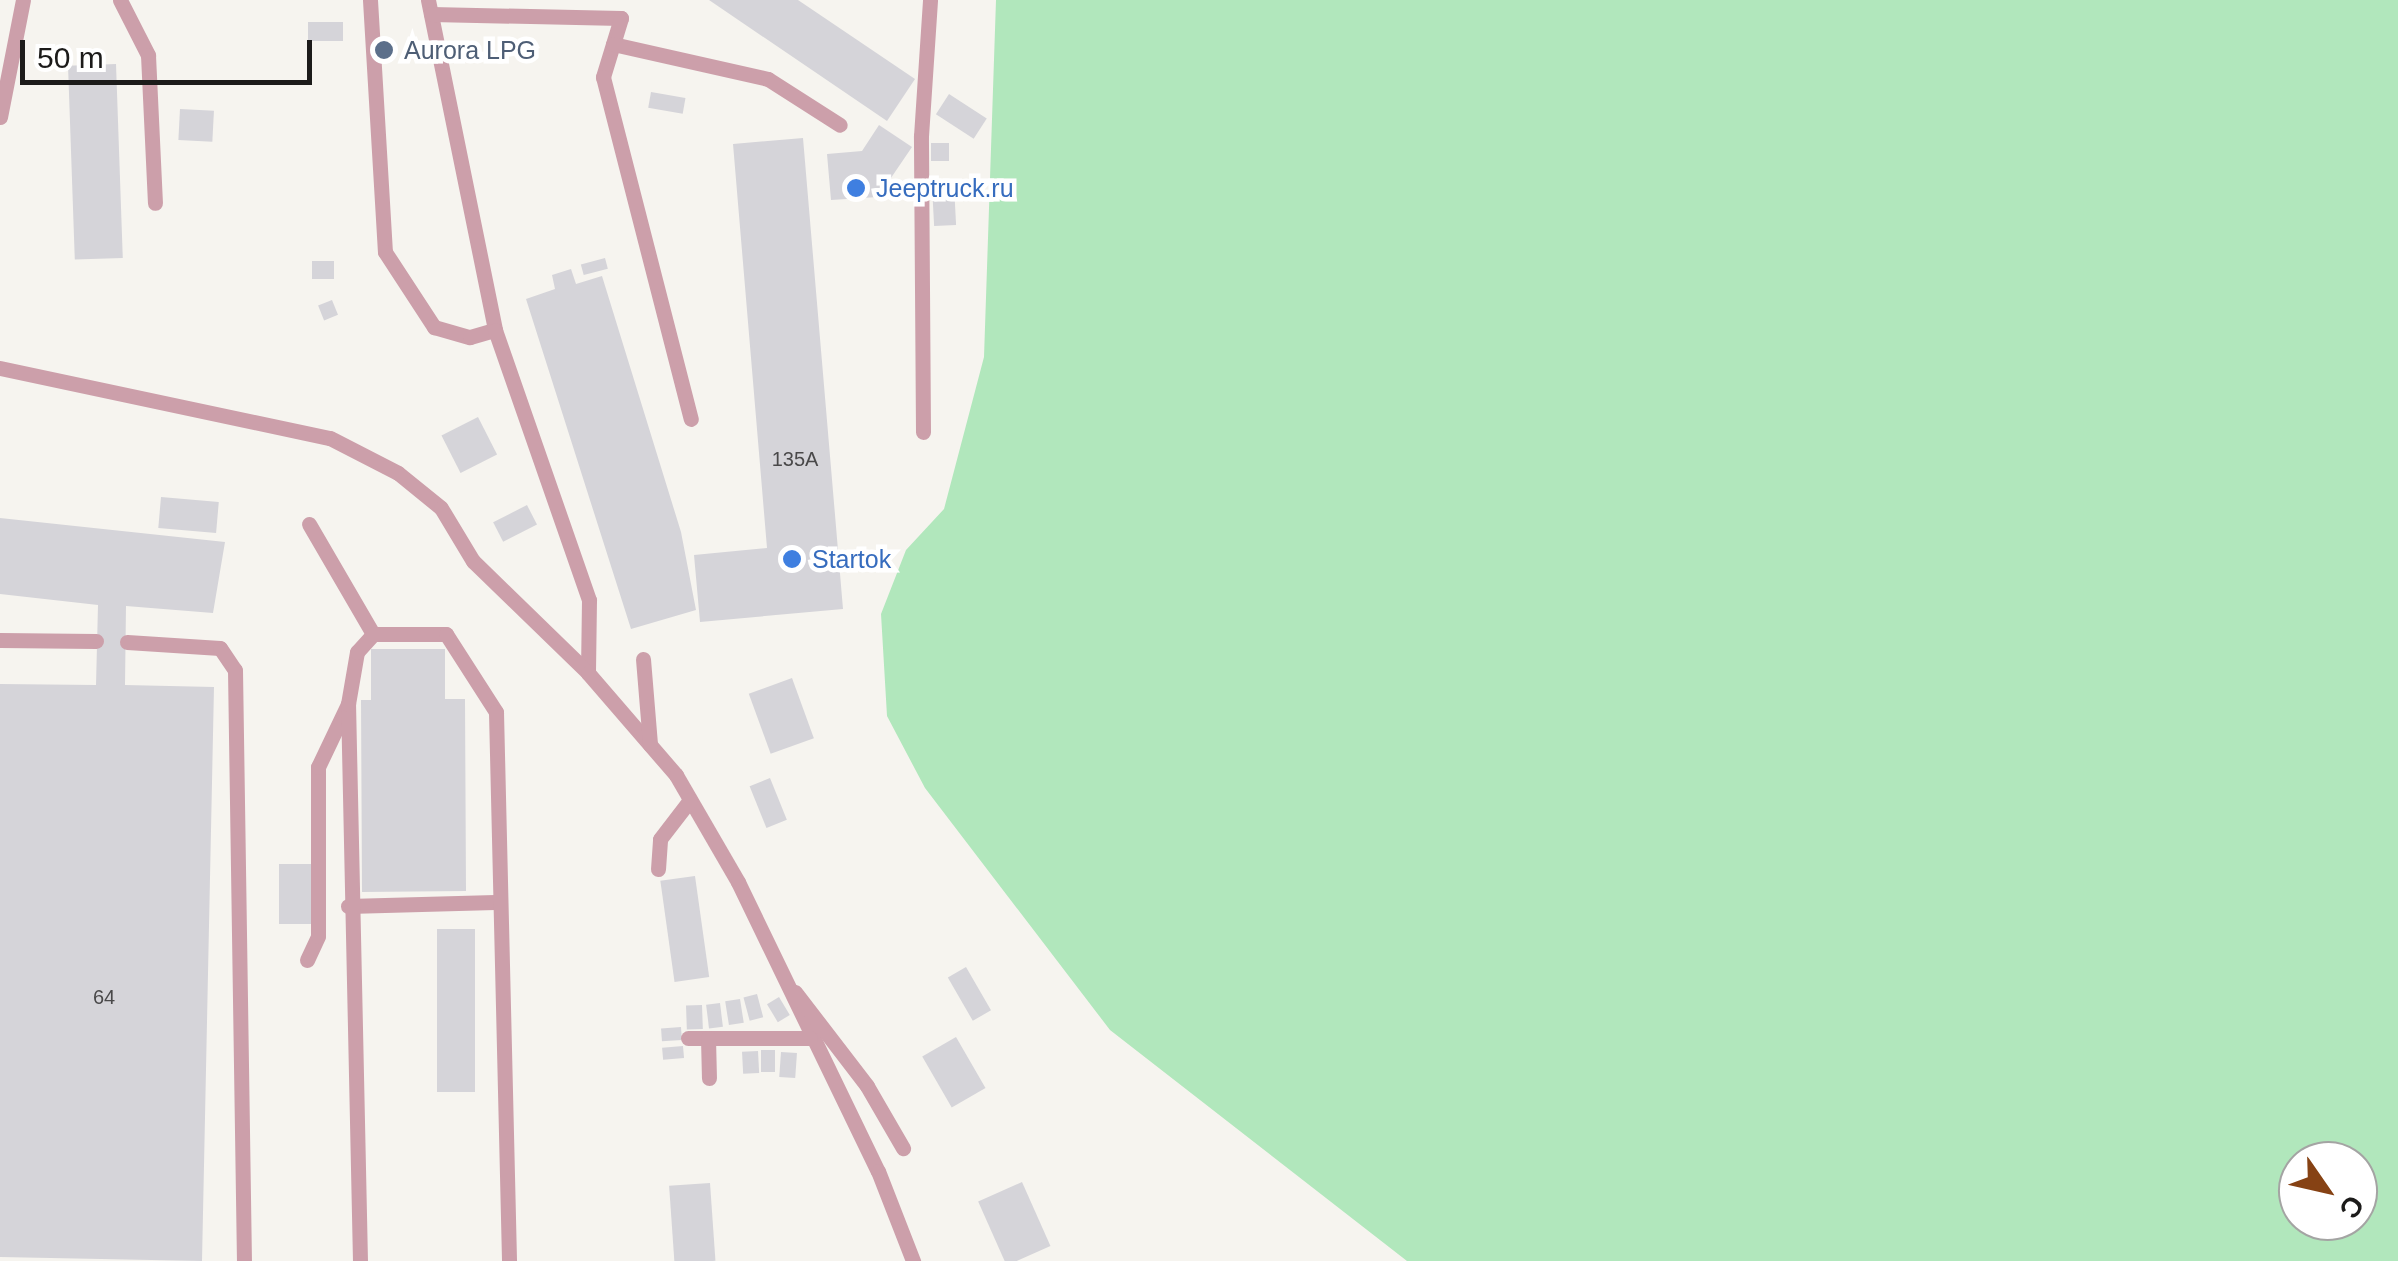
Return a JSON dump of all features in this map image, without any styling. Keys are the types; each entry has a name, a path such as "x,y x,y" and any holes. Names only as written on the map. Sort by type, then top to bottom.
{"lane":[{"path":"0,117 22,0"},
{"path":"120,0 148,55 155,203"},
{"path":"370,0 385,252 434,327 470,337 496,330"},
{"path":"627,0 603,77 691,418"},
{"path":"923,432 921,136 930,0"},
{"path":"588,672 589,600 496,330 429,7 621,18"},
{"path":"613,44 768,79 840,125"},
{"path":"0,368 330,438 441,508 473,561 588,672 690,800 783,981 912,1261"},
{"path":"309,524 374,634"},
{"path":"360,1261 348,906 348,704 358,652 374,634 446,634 496,712 495,902 508,1261"},
{"path":"0,640 96,641"},
{"path":"127,642 220,648 235,670 244,1261"},
{"path":"643,659 650,745"},
{"path":"307,960 318,936 318,767 348,704"},
{"path":"658,869 660,839 690,800"},
{"path":"348,906 495,902"},
{"path":"783,981 867,1086 903,1148"},
{"path":"688,1038 810,1038"},
{"path":"708,1038 709,1078"}],"green space":[{"path":"996,0 2398,0 2398,1261 1407,1261 1110,1030 925,788 887,716 881,614 906,550 944,509 984,357"}],"building":[{"path":"709,0 798,0 915,79 887,121"},
{"path":"308,22 343,22 343,41 308,41"},
{"path":"116,64 123,258 75,260 68,66"},
{"path":"651,92 685,98 683,114 648,108"},
{"path":"949,94 987,119 974,139 936,114"},
{"path":"180,109 214,111 212,142 178,140"},
{"path":"879,125 912,147 878,197 831,200 827,154 862,151"},
{"path":"803,138 843,609 700,622 694,555 767,548 733,144"},
{"path":"931,143 949,143 949,161 931,161"},
{"path":"954,185 956,225 934,226 932,186"},
{"path":"605,258 608,269 584,275 581,264"},
{"path":"312,261 334,261 334,279 312,279"},
{"path":"571,269 576,284 602,276 681,532 696,610 631,629 526,299 555,289 552,275"},
{"path":"332,300 338,315 324,320 318,306"},
{"path":"478,417 497,454 461,473 441,436"},
{"path":"161,497 219,502 216,533 158,528"},
{"path":"527,505 537,525 503,542 493,522"},
{"path":"0,518 225,542 213,613 126,606 125,685 214,687 202,1261 0,1257 0,684 96,685 98,605 0,594"},
{"path":"371,649 445,649 445,699 465,699 466,891 362,892 361,700 371,700"},
{"path":"792,678 814,738 771,754 749,694"},
{"path":"770,778 787,820 766,828 750,786"},
{"path":"279,864 312,864 312,924 279,924"},
{"path":"695,876 709,977 675,982 660,881"},
{"path":"437,929 475,929 475,1092 437,1092"},
{"path":"966,967 991,1010 973,1021 948,978"},
{"path":"757,994 763,1017 750,1021 743,998"},
{"path":"779,997 790,1015 778,1022 767,1004"},
{"path":"740,999 744,1023 729,1025 725,1001"},
{"path":"720,1003 723,1027 709,1029 706,1005"},
{"path":"702,1005 703,1029 687,1030 686,1006"},
{"path":"681,1027 682,1040 662,1041 661,1028"},
{"path":"956,1037 986,1088 952,1108 922,1056"},
{"path":"683,1046 684,1058 663,1060 662,1048"},
{"path":"761,1050 775,1050 775,1072 761,1072"},
{"path":"758,1051 759,1073 743,1074 742,1052"},
{"path":"781,1052 797,1053 795,1078 779,1077"},
{"path":"1022,1182 1050,1246 1017,1261 1005,1261 978,1202"},
{"path":"710,1183 715,1261 674,1261 669,1186"}],"place":[{"name":"Aurora LPG","path":"384,50"},
{"name":"Jeeptruck.ru","path":"856,188"},
{"name":"Startok","path":"792,559"}]}
